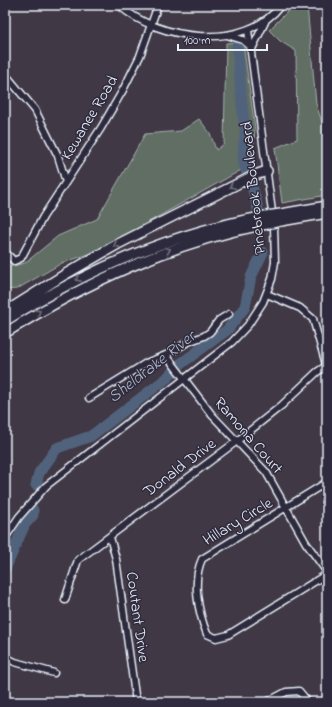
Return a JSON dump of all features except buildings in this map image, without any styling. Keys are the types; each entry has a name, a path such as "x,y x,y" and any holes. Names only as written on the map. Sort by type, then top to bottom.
{"highway":[{"path":"5,312 58,278 136,234 255,175 267,171"},
{"path":"281,218 327,206"},
{"path":"5,320 53,292 131,254 200,231 266,220 327,213"},
{"path":"5,333 74,292 140,262 202,239 266,220"}],"street":[{"path":"119,5 152,25 186,35 225,34 248,30 266,20"},
{"name":"Kewanee Road","path":"5,252 9,258 14,261 21,258 43,217 123,90 140,56 158,5"},
{"path":"225,34 243,40 250,48 266,20 281,5"},
{"name":"Pinebrook Boulevard","path":"5,538 19,517 46,486 238,337 254,317 267,294 275,254 274,228 248,30"},
{"path":"5,74 35,110 58,156 66,182"},
{"path":"267,294 300,308 313,319 327,367"},
{"path":"89,398 146,363 166,355 188,342 210,332 219,320 229,314"},
{"name":"Ramona Court","path":"166,355 212,415 266,472 310,549 327,573"},
{"name":"Donald Drive","path":"65,600 78,560 237,441 281,406 317,372 327,367"},
{"name":"Hillary Circle","path":"327,482 286,508 233,538 202,559 198,567 197,588 207,634 216,638 228,634 327,573"},
{"name":"Coutant Drive","path":"110,537 117,566 136,702"},
{"path":"5,657 15,662 54,673"},
{"path":"267,702 286,692 299,691 308,702"}],"green space":[{"path":"290,5 307,5 316,104 327,137 327,195 282,203 275,148 297,139 296,51 280,41 269,30 287,12"},
{"path":"243,42 255,129 252,164 95,252 62,263 17,289 5,290 5,268 25,263 58,236 97,219 145,134 181,131 199,119 210,133 216,150 224,144 226,43"}],"waterway":[{"name":"Sheldrake River","path":"237,45 245,124 243,156 246,171"},
{"name":"Sheldrake River","path":"251,182 258,209"},
{"name":"Sheldrake River","path":"36,485 39,473 57,448 91,436 167,378 179,365 227,330 245,307 251,277 263,252"},
{"name":"Sheldrake River","path":"5,569 25,524 33,515 33,510"}]}
